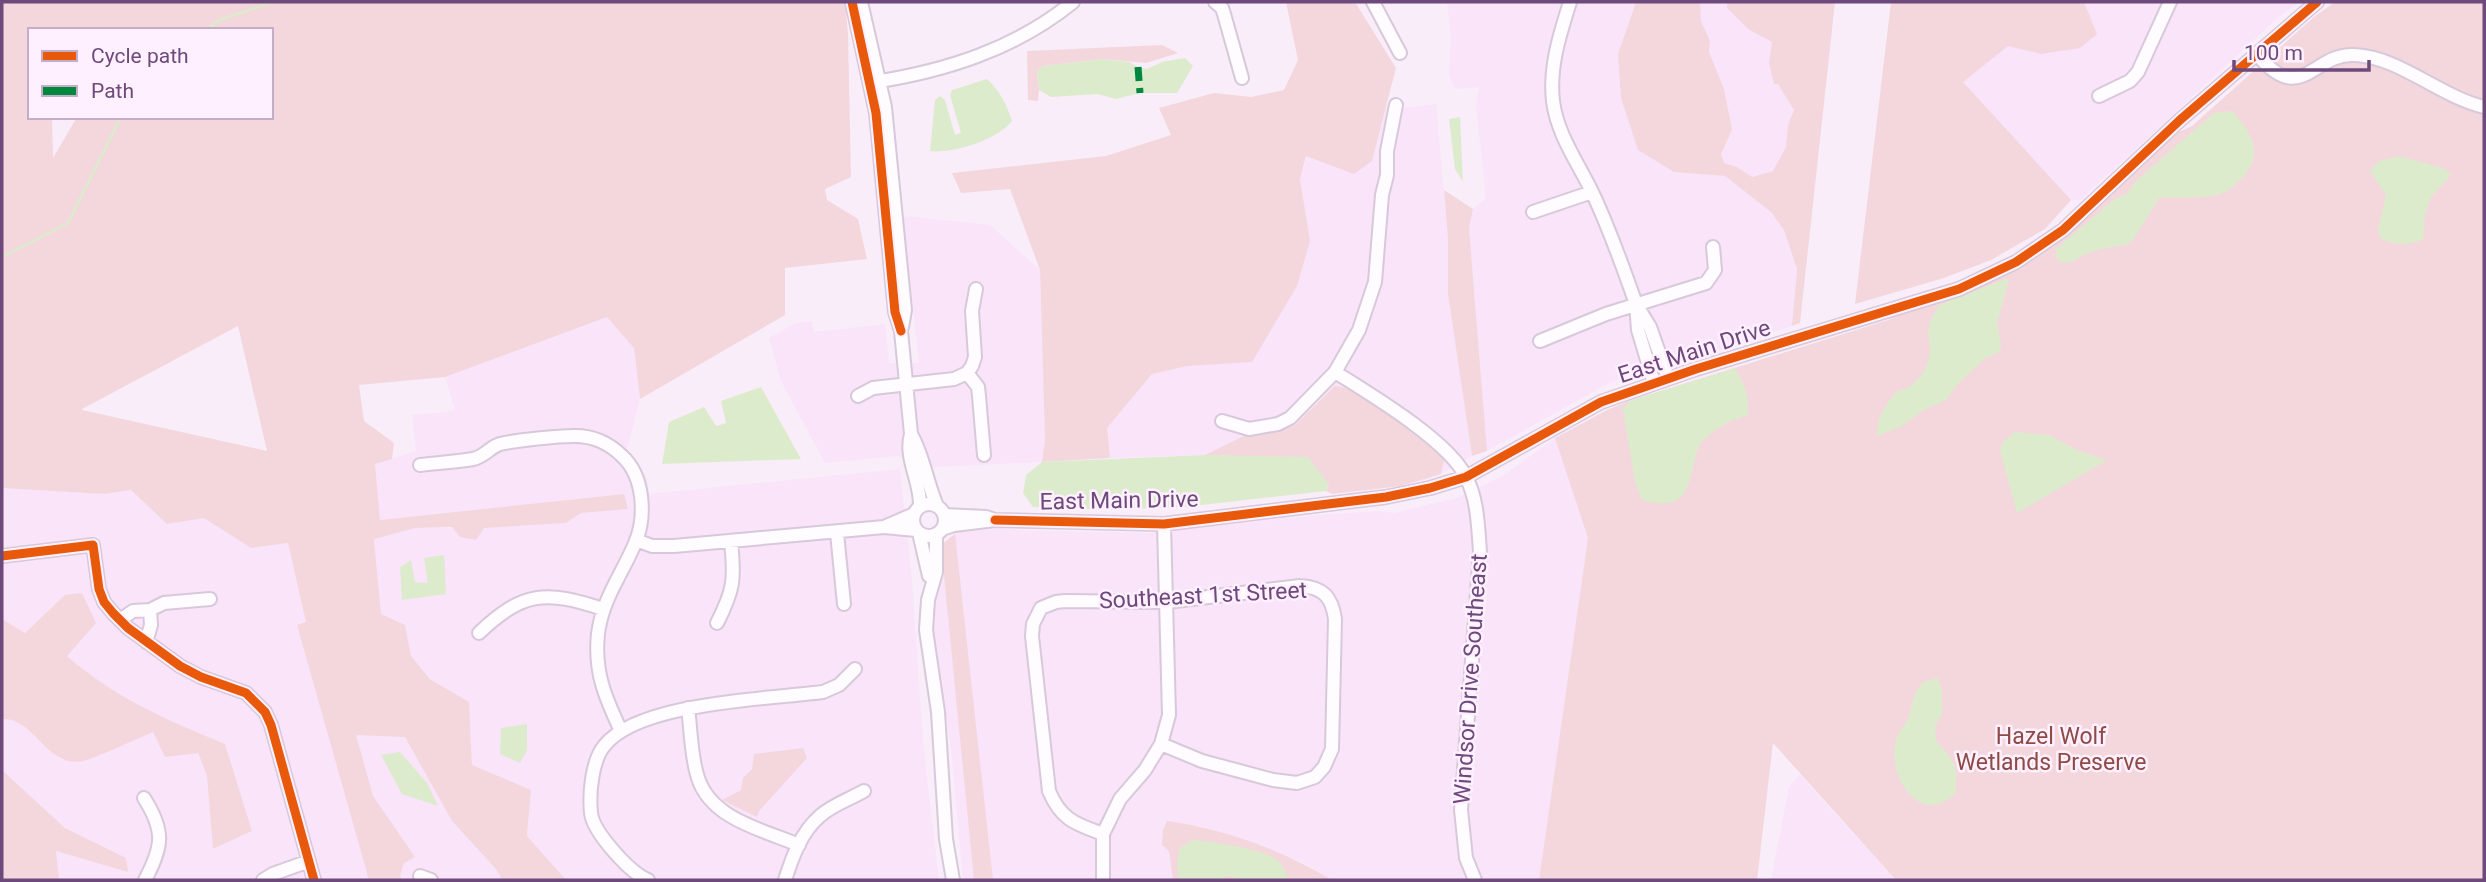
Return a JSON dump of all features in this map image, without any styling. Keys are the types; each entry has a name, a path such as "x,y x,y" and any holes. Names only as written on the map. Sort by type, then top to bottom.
{"street":[{"path":"852,2 875,82"},
{"path":"861,2 875,82 895,312 901,331 911,434 908,444 920,495 913,522 931,583"},
{"path":"875,82 924,73 971,60 1024,34 1073,2"},
{"path":"1215,2 1222,8 1242,78"},
{"path":"1373,2 1400,53"},
{"path":"1570,2 1555,53 1553,103 1563,136 1613,238 1636,304 1650,327 1668,378"},
{"path":"2099,96 2130,82 2138,72 2170,2"},
{"path":"2294,2 2301,13"},
{"name":"East Main Drive","path":"939,532 954,525 995,520 1164,524 1387,498 1466,477 1601,402 1668,378 1959,289 2015,262 2063,230 2180,120 2301,13 2317,2"},
{"path":"2256,53 2272,70 2294,78 2311,73 2349,54 2371,57 2400,68 2453,97 2484,107"},
{"path":"1222,421 1249,429 1279,424 1290,418 1335,372 1359,330 1373,292 1382,195 1387,175 1387,151 1396,105"},
{"path":"1533,212 1592,192"},
{"path":"1540,341 1606,314 1706,283 1715,270 1713,247"},
{"path":"858,396 873,388 954,379 967,373 975,356 972,321 976,289"},
{"path":"1636,304 1638,330 1654,383"},
{"path":"1335,372 1377,398 1445,450 1461,467 1466,477"},
{"path":"967,373 978,387 984,455"},
{"path":"911,434 945,522 939,532 936,572 931,583 926,630 938,712 946,839 953,880"},
{"path":"420,465 472,459 498,444 574,436 600,440 626,459 635,472 639,485 641,517 636,540 603,609 597,641 598,672 603,691 621,731"},
{"name":"Windsor Drive Southeast","path":"1466,477 1478,520 1480,552 1461,810 1466,858 1475,880"},
{"path":"884,527 929,504 940,511"},
{"name":"East Main Drive","path":"940,511 995,520"},
{"path":"1103,880 1103,834 1120,799 1145,769 1166,731 1170,700 1164,524"},
{"path":"636,540 652,546 731,542 884,527 917,531 927,536 939,532"},
{"path":"838,533 844,604"},
{"path":"717,623 730,598 733,585 731,542"},
{"path":"2,556 93,545 99,589 104,602 120,620 146,642 201,677 246,693 265,712 271,725 314,880"},
{"name":"Southeast 1st Street","path":"1103,834 1065,817 1049,791 1032,636 1033,624 1041,608 1065,601 1167,602 1300,586 1310,586 1324,592 1332,602 1335,619 1333,739 1329,758 1315,777 1297,783 1273,780 1202,761 1161,744"},
{"path":"479,633 511,606 535,598 564,598 603,609"},
{"path":"120,620 133,611 150,610 164,603 210,599"},
{"path":"146,642 151,625 150,610"},
{"path":"648,880 632,871 596,828 592,818 591,797 598,755 608,740 655,715 688,708 823,692 839,685 855,669"},
{"path":"688,708 698,779 708,798 729,815 799,845"},
{"path":"785,880 809,827 820,815 864,791"},
{"path":"144,798 154,814 161,836 151,878"},
{"path":"263,880 309,861"}],"shaded area":[{"path":"1447,2 1636,2 1618,54 1674,172 1725,176 1771,212 1784,230 1797,269 1792,326 1697,357 1672,357 1641,368 1487,451 1469,228 1473,209 1486,199 1476,105 1479,87 1455,89 1449,75 1451,36"},
{"path":"1700,2 1727,2 1727,8 1748,29 1772,42 1769,63 1774,83 1778,83 1794,110 1788,125 1786,147 1773,171 1751,177 1737,167 1724,163 1721,154 1732,130 1724,89 1709,52 1710,41 1701,21"},
{"path":"2084,2 2300,2 2281,15 2080,200 2071,200 1962,82 2008,45 2041,54 2097,34"},
{"path":"1185,58 1193,66 1177,93 1140,93 1116,99 1097,94 1051,97 1039,90 1037,71 1043,66 1102,59 1129,62 1147,69 1162,62"},
{"path":"987,79 1002,98 1012,121 986,140 962,148 930,151 935,100 940,96 945,100 955,135 961,133 950,95 952,90"},
{"path":"1436,104 1448,239 1448,294 1472,456 1441,474 1422,481 1332,494 1326,491 1329,485 1308,457 1205,455 1110,458 1106,428 1152,374 1187,366 1297,286 1310,241 1300,179 1307,156 1372,161 1386,107"},
{"path":"2232,111 2251,137 2254,155 2247,173 2238,182 2217,195 2159,198 2133,240 2126,245 2090,252 2071,262 2061,263 2056,257 2056,249 2116,198 2127,194 2135,182 2214,113"},
{"path":"1460,117 1463,182 1455,169 1449,119"},
{"path":"2399,156 2443,168 2451,175 2431,197 2425,215 2423,239 2407,244 2381,239 2378,228 2386,195 2370,171 2379,161"},
{"path":"903,216 990,225 1040,270 1045,439 1042,462 934,467 898,456 825,463 781,381 769,338 796,323 812,321 814,332 885,324 889,363 919,363"},
{"path":"2005,279 2009,280 1997,323 2001,346 1999,352 1984,359 1956,386 1946,400 1922,411 1902,426 1877,436 1882,412 1897,391 1916,382 1925,370 1930,349 1929,326 1939,305"},
{"path":"607,317 634,348 640,399 627,450 647,479 649,494 900,469 912,580 923,742 939,880 566,880 527,836 531,790 472,765 469,702 431,679 411,656 405,626 381,614 374,538 415,528 484,528 566,523 581,513 627,509 623,494 379,520 375,464 416,451 412,415 455,410 445,377"},
{"path":"1735,368 1746,391 1747,416 1719,428 1701,443 1685,492 1679,499 1659,503 1642,500 1635,482 1623,409 1629,401"},
{"path":"761,387 801,459 662,464 669,422 704,407 716,426 726,423 721,401"},
{"path":"2015,432 2049,435 2079,451 2107,460 2017,513 2000,451 2003,442"},
{"path":"1555,438 1588,538 1539,880 1332,880 1304,863 1199,825 1169,851 1173,880 963,880 951,749 932,617 941,545 955,534 970,529 1148,533 1318,515 1378,511 1394,513 1457,498 1503,476"},
{"path":"1205,455 1308,457 1329,485 1326,491 1184,507 1111,510 1033,507 1023,493 1026,475 1042,462"},
{"path":"2,488 104,494 131,490 167,524 204,518 251,548 288,543 306,622 405,737 452,821 496,869 502,880 59,880 55,851 127,871 126,859 65,828 2,770 2,719 19,722 60,759 77,763 153,732 197,753 207,776 214,849 252,831 225,744 159,717 89,675 67,656 65,595 25,633 2,619"},
{"path":"444,555 446,594 402,600 400,567 411,560 415,582 428,583 424,558"},
{"path":"1938,678 1942,692 1942,714 1935,726 1936,741 1954,765 1956,785 1955,795 1930,805 1912,797 1900,780 1894,749 1897,737 1908,719 1916,692 1923,682"},
{"path":"527,724 527,750 520,763 500,754 501,728"},
{"path":"400,752 427,783 438,806 402,794 381,755"},
{"path":"1800,774 1896,880 1771,880 1789,787"},
{"path":"1192,840 1234,846 1267,855 1279,862 1289,880 1242,880 1229,876 1215,880 1179,880 1177,863 1180,848"}],"green space":[{"path":"2,2 845,2 851,177 825,189 827,200 858,219 867,259 785,268 785,315 640,399 634,348 607,317 445,377 359,385 364,421 394,443 392,459 375,464 380,520 624,494 628,509 581,513 566,523 484,528 476,540 460,537 452,527 415,528 374,539 381,614 405,625 411,656 430,679 469,702 472,765 531,790 527,836 566,880 502,880 496,869 452,821 405,737 356,735 373,796 415,857 404,863 401,880 369,880 297,625 306,622 288,543 251,548 204,518 167,524 131,490 104,494 2,488","holes":["238,326 267,451 82,410 82,409"]},
{"path":"1286,2 1355,2 1396,68 1372,161 1354,174 1306,156 1300,179 1310,241 1297,286 1252,362 1187,366 1152,374 1107,428 1110,458 1042,462 1045,439 1040,270 1010,189 961,193 952,173 1106,156 1171,135 1159,108 1214,93 1251,97 1284,90 1298,60"},
{"path":"1636,2 1700,2 1701,21 1710,41 1709,52 1724,89 1732,130 1721,154 1724,163 1737,167 1752,177 1773,171 1786,147 1788,125 1794,110 1778,84 1774,84 1769,63 1772,42 1748,29 1727,8 1727,2 1835,2 1800,323 1792,326 1797,269 1784,230 1771,212 1725,176 1674,172 1638,150 1621,98 1618,54"},
{"path":"1891,2 2084,2 2097,34 2080,48 2041,54 2008,46 1963,82 2071,200 2045,229 1991,260 1944,278 1855,304"},
{"name":"Hazel Wolf Wetlands Preserve","path":"2335,2 2484,2 2484,880 1896,880 1773,743 1757,880 1539,880 1588,538 1555,438 1629,401 1888,320 2034,251 2170,136 2192,126 2314,17"},
{"path":"1162,45 1178,53 1146,63 1102,59 1043,66 1037,71 1038,101 1028,100 1027,51"},
{"path":"1444,190 1473,209 1469,228 1487,451 1472,456 1448,294 1448,239"},
{"path":"1335,386 1345,388 1372,403 1438,453 1444,460 1441,474 1400,486 1332,494 1326,491 1329,485 1205,455 1246,435 1279,432 1295,425"},
{"path":"955,534 993,880 974,880 941,545"},
{"path":"82,593 96,623 67,656 123,696 162,717 225,744 252,831 213,849 207,776 198,753 165,757 153,732 101,755 76,762 56,755 22,725 13,720 2,719 2,619 25,633 65,595"},
{"path":"803,748 807,758 759,811 757,817 722,800 741,790 743,778 752,769 754,754"},
{"path":"2,770 65,828 126,858 128,872 56,851 59,880 2,880"},
{"path":"1167,821 1210,829 1252,842 1294,859 1332,880 1173,880 1169,851 1162,845"}],"waterway":[{"path":"209,28 219,20 273,2"},
{"path":"2,257 68,223 120,119"}],"marked path":[{"path":"1138,67 1140,93"}],"cycle path":[{"path":"852,2 876,113 895,312 901,331"},
{"path":"995,520 1164,524 1386,497 1430,488 1466,477 1601,402 1696,369 1959,289 2016,262 2063,230 2180,120 2317,2"},
{"path":"2,556 93,545 99,589 104,602 128,628 180,666 201,677 246,693 265,712 271,725 314,880"}]}
